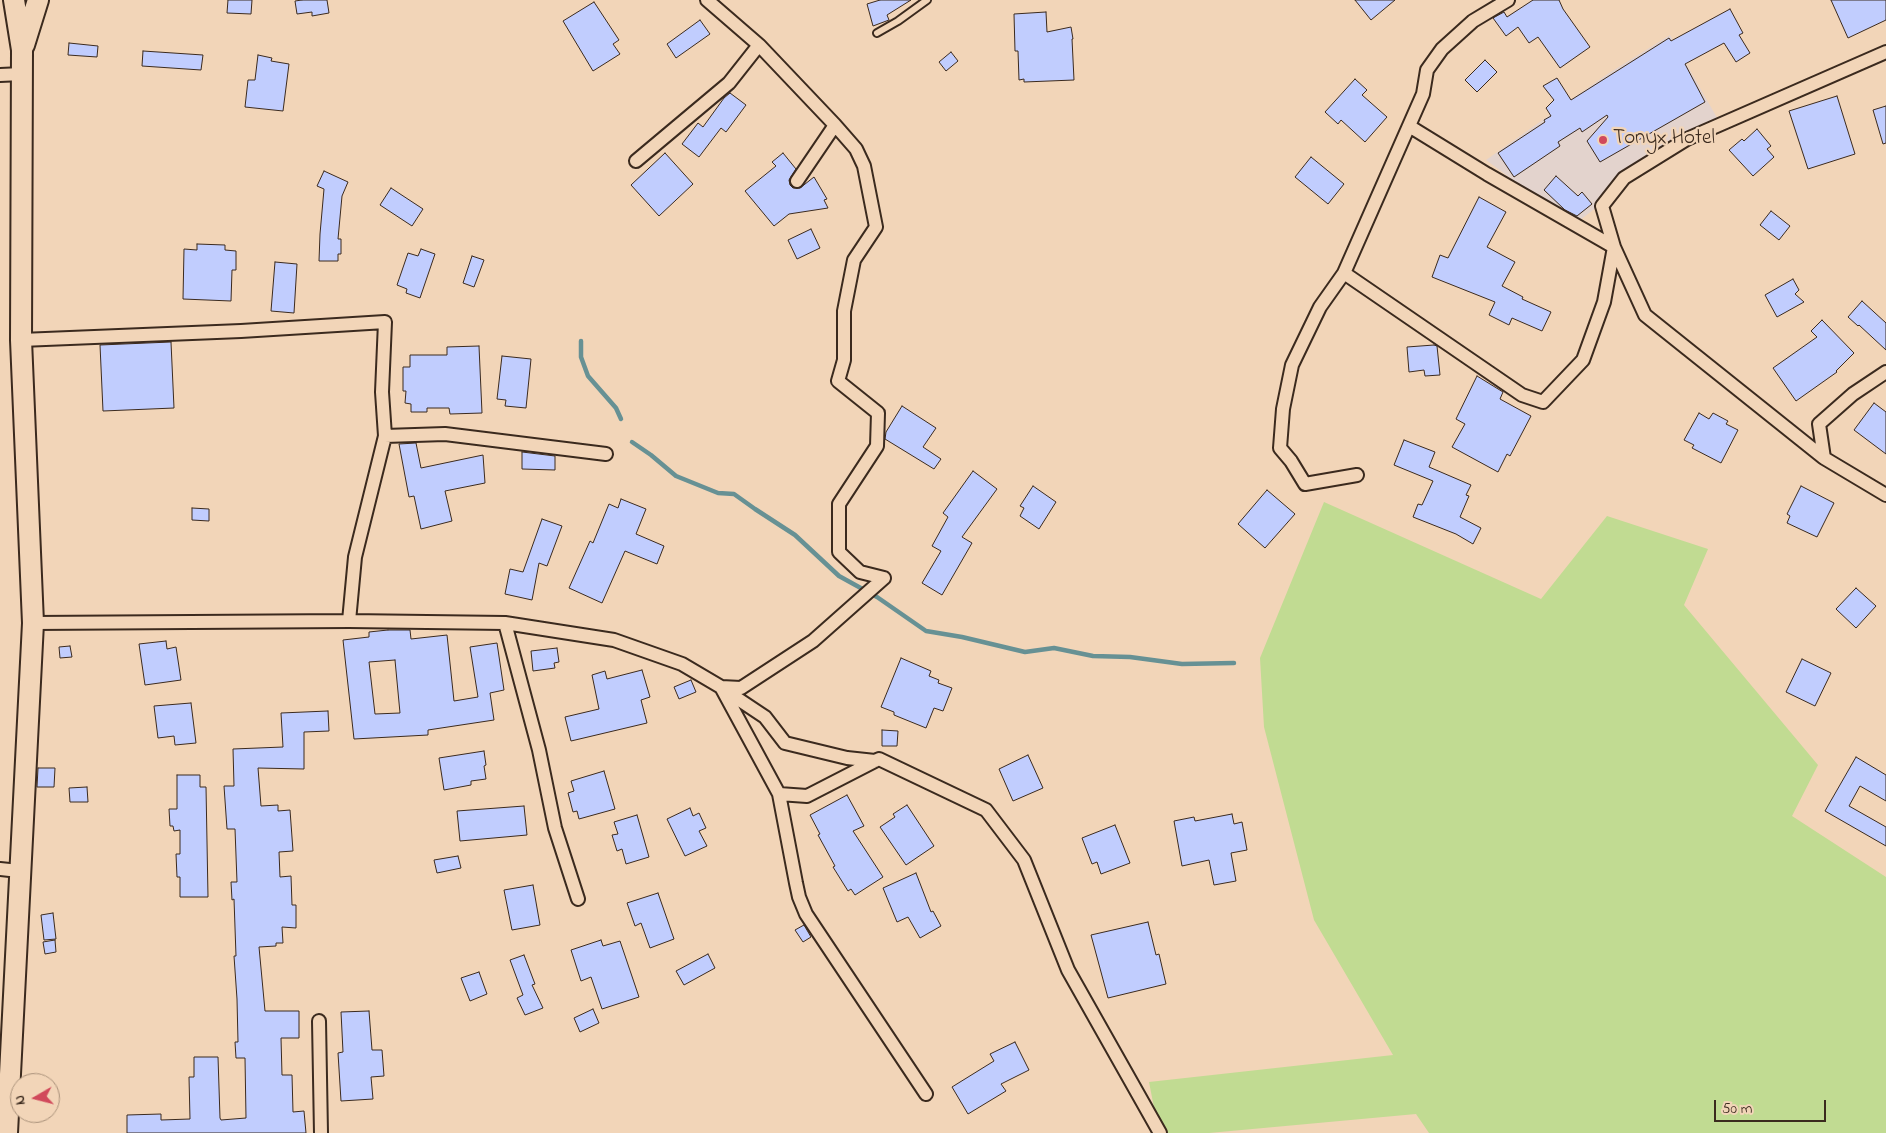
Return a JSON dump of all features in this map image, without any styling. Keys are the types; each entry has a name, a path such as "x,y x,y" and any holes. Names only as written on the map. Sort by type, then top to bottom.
{"main road":[{"path":"7,1133 6,1000 9,870 32,624 21,340 22,50 14,0"},
{"path":"22,50 38,0"}],"street":[{"path":"707,0 759,45 835,125 856,149 864,166 876,227 854,260 844,311 844,360 838,381 878,413 877,446 838,504 839,552 860,572 884,578 813,641 741,688 721,687"},
{"path":"1357,475 1304,484 1280,448 1283,409 1292,365 1320,307 1344,273 1423,94 1427,70 1442,49 1473,21 1508,0"},
{"path":"636,161 729,83 759,45"},
{"path":"1886,52 1687,139 1624,178 1602,206 1614,247 1645,315 1824,458 1886,495"},
{"path":"0,75 22,74"},
{"path":"798,182 835,125"},
{"path":"1409,126 1487,174 1614,247"},
{"path":"1344,273 1522,394 1543,402 1584,360 1604,302 1614,247"},
{"path":"21,340 241,331 385,322 382,392 384,436 355,557 349,621"},
{"path":"1824,458 1819,424 1852,394 1886,372"},
{"path":"384,436 445,434 606,454"},
{"path":"32,624 349,621 506,623 614,640 682,664 721,687 765,717 785,743 847,758 875,761"},
{"path":"506,623 539,750 555,828 578,899"},
{"path":"721,687 779,794 796,883 806,914 926,1094"},
{"path":"779,794 807,796 879,758 986,810 1024,860 1068,970 1160,1133"},
{"path":"319,1021 322,1133"}],"lane":[{"path":"877,32 898,21 927,0"}],"shaded area":[{"name":"Tonyx Hotel","path":"1670,35 1720,123 1663,156 1575,224 1486,160 1609,73"}],"green space":[{"path":"1324,502 1541,599 1607,516 1708,549 1684,605 1818,765 1792,816 1886,877 1886,1133 1429,1133 1416,1114 1209,1133 1159,1133 1149,1082 1393,1055 1314,920 1264,727 1260,658"}],"building":[{"path":"228,0 252,0 251,14 227,13"},
{"path":"327,0 329,13 312,16 312,12 297,14 295,1"},
{"path":"880,0 911,0 887,15 889,20 873,26 867,4"},
{"path":"1355,0 1395,0 1371,20"},
{"path":"1533,0 1559,0 1563,9 1590,47 1560,68 1538,37 1529,43 1518,27 1506,36 1493,18 1504,12 1507,17"},
{"path":"1831,0 1886,0 1886,20 1848,38"},
{"path":"594,2 619,40 613,44 620,54 593,71 563,21"},
{"path":"1730,9 1743,33 1739,35 1750,53 1736,62 1724,43 1685,64 1705,102 1600,162 1587,141 1608,117 1607,115 1582,132 1580,128 1558,142 1560,146 1514,177 1498,153 1551,116 1546,108 1554,100 1543,86 1557,78 1571,100 1669,38 1671,41"},
{"path":"1046,12 1047,32 1071,27 1074,80 1024,82 1024,79 1019,80 1018,51 1015,51 1014,14"},
{"path":"700,20 710,34 676,58 667,44"},
{"path":"69,43 98,46 97,57 68,55"},
{"path":"143,51 203,55 201,70 142,66"},
{"path":"951,52 958,61 946,71 939,62"},
{"path":"258,55 272,58 271,61 289,64 283,111 245,107 248,80 255,80"},
{"path":"1485,60 1497,72 1477,92 1465,80"},
{"path":"1355,79 1367,90 1362,95 1387,117 1365,142 1341,120 1338,124 1325,112"},
{"path":"730,93 746,105 726,132 721,128 699,157 682,144 698,123 703,127 724,98"},
{"path":"1837,96 1855,154 1808,169 1789,111"},
{"path":"1886,106 1886,143 1883,144 1873,110"},
{"path":"1757,129 1771,146 1767,149 1774,157 1753,176 1729,150 1742,139 1744,141"},
{"path":"665,153 693,184 659,216 631,185"},
{"path":"783,153 796,169 789,180 790,185 793,188 800,188 814,177 827,199 824,200 828,208 789,214 774,226 745,191 776,166 772,162"},
{"path":"1311,157 1344,184 1328,204 1295,177"},
{"path":"324,171 348,182 342,196 338,239 341,239 341,254 338,254 338,261 319,261 324,189 317,186"},
{"path":"1556,176 1578,196 1582,192 1592,204 1577,216 1565,210 1544,190"},
{"path":"391,188 423,209 412,226 380,205"},
{"path":"1479,197 1506,212 1487,247 1515,262 1502,286 1523,297 1522,299 1551,312 1542,331 1512,318 1509,325 1489,315 1495,302 1432,277 1440,255 1448,258"},
{"path":"1771,211 1790,226 1779,240 1760,225"},
{"path":"811,229 820,248 797,259 788,240"},
{"path":"197,244 225,245 225,250 236,251 236,270 232,270 231,301 183,299 184,249 197,250"},
{"path":"421,249 435,254 420,298 406,293 407,289 397,285 408,253 418,256"},
{"path":"472,256 484,260 474,287 463,283"},
{"path":"275,262 297,264 294,313 271,311"},
{"path":"1793,279 1799,290 1795,294 1804,302 1777,317 1765,295"},
{"path":"1862,301 1886,323 1886,350 1848,317"},
{"path":"1822,320 1854,353 1837,372 1796,401 1773,368 1817,337 1811,331"},
{"path":"171,342 174,408 103,411 100,345"},
{"path":"479,346 482,413 450,414 449,408 427,408 427,412 411,412 411,404 405,403 406,391 403,391 403,367 410,367 410,355 447,355 447,347"},
{"path":"1437,346 1440,375 1425,376 1424,370 1409,372 1407,347"},
{"path":"502,356 531,359 526,408 505,406 506,400 497,399"},
{"path":"1477,376 1503,392 1500,399 1531,416 1510,456 1507,454 1498,472 1452,447 1465,424 1456,419"},
{"path":"1874,403 1886,412 1886,454 1854,430"},
{"path":"902,406 936,428 923,447 941,459 934,469 885,439 886,432"},
{"path":"1699,413 1709,419 1713,413 1728,421 1726,424 1738,430 1721,463 1692,448 1694,445 1684,440"},
{"path":"1404,440 1435,452 1429,467 1471,485 1466,495 1469,496 1460,517 1481,528 1473,544 1456,534 1413,517 1418,504 1422,505 1433,481 1394,465"},
{"path":"416,443 421,468 483,455 485,483 445,491 452,521 421,529 414,496 409,497 399,444"},
{"path":"522,452 555,456 555,470 522,469"},
{"path":"973,471 997,489 962,537 972,543 942,595 922,583 941,551 932,546 948,517 943,513"},
{"path":"1033,486 1056,502 1039,529 1020,516 1024,508 1020,506"},
{"path":"1801,486 1834,503 1817,537 1787,523 1790,516 1787,514"},
{"path":"1267,490 1295,514 1265,548 1238,524"},
{"path":"621,499 646,509 636,534 664,546 657,564 625,551 602,603 569,588 590,541 593,543 609,504 618,508"},
{"path":"192,508 209,509 209,521 192,520"},
{"path":"542,519 562,526 547,566 539,563 532,600 505,594 510,569 523,572"},
{"path":"1856,588 1876,606 1856,628 1836,609"},
{"path":"410,630 411,639 447,635 454,701 478,697 470,647 497,643 504,690 490,693 494,720 428,730 428,735 354,739 343,640 369,637 369,632","holes":["395,660 400,713 375,714 369,662"]},
{"path":"166,641 167,649 176,647 181,680 145,685 139,644"},
{"path":"70,646 72,657 60,658 59,647"},
{"path":"557,648 559,662 554,663 555,668 533,671 531,651"},
{"path":"901,658 931,671 929,676 939,680 938,683 952,688 943,711 934,708 926,728 894,715 894,712 881,707"},
{"path":"1802,659 1831,673 1815,706 1786,692"},
{"path":"642,670 650,697 641,700 647,723 571,741 565,717 599,709 592,675 605,671 607,679"},
{"path":"691,680 696,692 679,699 674,687"},
{"path":"191,703 196,743 175,745 174,736 158,738 154,706"},
{"path":"328,711 329,731 304,732 304,769 258,768 261,806 278,805 278,811 290,810 293,851 279,852 280,877 291,876 292,905 296,905 296,928 282,927 283,943 276,943 276,946 259,947 265,1011 299,1011 299,1038 281,1038 282,1075 292,1075 293,1112 304,1111 306,1133 127,1133 127,1115 161,1114 161,1120 190,1119 189,1077 194,1077 194,1057 218,1057 221,1120 246,1118 245,1058 236,1058 235,1042 238,1042 234,956 236,956 234,899 232,900 231,882 237,882 235,829 227,829 224,786 234,786 233,749 283,747 281,713"},
{"path":"882,730 898,731 897,746 882,746"},
{"path":"484,751 486,779 471,781 471,785 444,790 439,758"},
{"path":"1028,755 1043,788 1013,801 999,769"},
{"path":"1856,757 1886,775 1886,801 1860,786 1849,806 1886,827 1886,846 1825,811"},
{"path":"38,768 55,768 54,787 37,787"},
{"path":"604,771 615,809 579,819 577,811 573,812 568,793 574,791 571,781"},
{"path":"177,775 200,775 200,787 206,787 208,897 180,897 180,877 177,877 176,854 180,854 180,830 174,831 173,826 170,826 169,809 177,809"},
{"path":"87,787 88,802 70,802 69,788"},
{"path":"847,795 864,826 853,831 883,877 855,895 851,889 848,891 833,867 835,866 818,835 820,834 810,815"},
{"path":"907,805 934,846 906,865 880,827 895,817 893,814"},
{"path":"524,806 527,835 460,841 457,811"},
{"path":"690,808 693,816 699,813 706,828 699,831 707,846 685,856 667,819"},
{"path":"1232,814 1234,824 1242,822 1247,850 1231,853 1236,881 1214,885 1209,860 1182,866 1174,821 1194,817 1195,821"},
{"path":"637,815 649,857 626,864 622,849 617,851 612,835 618,834 614,822"},
{"path":"1115,825 1130,863 1101,874 1097,862 1092,864 1082,838"},
{"path":"458,856 461,868 437,873 434,860"},
{"path":"916,873 931,912 933,911 941,926 920,938 908,917 897,922 883,888"},
{"path":"533,885 540,925 512,930 504,890"},
{"path":"658,893 674,939 650,948 641,923 635,926 627,903"},
{"path":"53,913 56,939 44,940 41,915"},
{"path":"1148,922 1156,955 1159,954 1166,984 1108,998 1091,935"},
{"path":"804,925 811,937 803,942 795,930"},
{"path":"55,940 56,952 45,954 43,942"},
{"path":"601,940 603,946 620,941 639,997 602,1009 591,977 581,981 571,950"},
{"path":"708,954 715,968 684,985 676,971"},
{"path":"524,955 535,984 532,985 543,1008 525,1015 517,998 523,995 510,960"},
{"path":"479,972 487,994 470,1001 461,978"},
{"path":"593,1009 599,1023 580,1032 574,1018"},
{"path":"369,1011 372,1050 382,1050 384,1076 371,1077 373,1099 341,1101 338,1053 343,1052 341,1012"},
{"path":"1015,1042 1029,1070 1001,1084 1006,1091 968,1114 952,1087 994,1061 990,1054"}],"waterway":[{"path":"581,341 581,357 588,376 616,408 621,419"},
{"path":"632,442 676,476 718,493 734,494 795,535 839,576 877,597 926,631 962,637 1025,652 1054,648 1093,656 1130,657 1182,664 1234,663"}],"place":[{"name":"Tonyx Hotel","path":"1603,140"}]}
